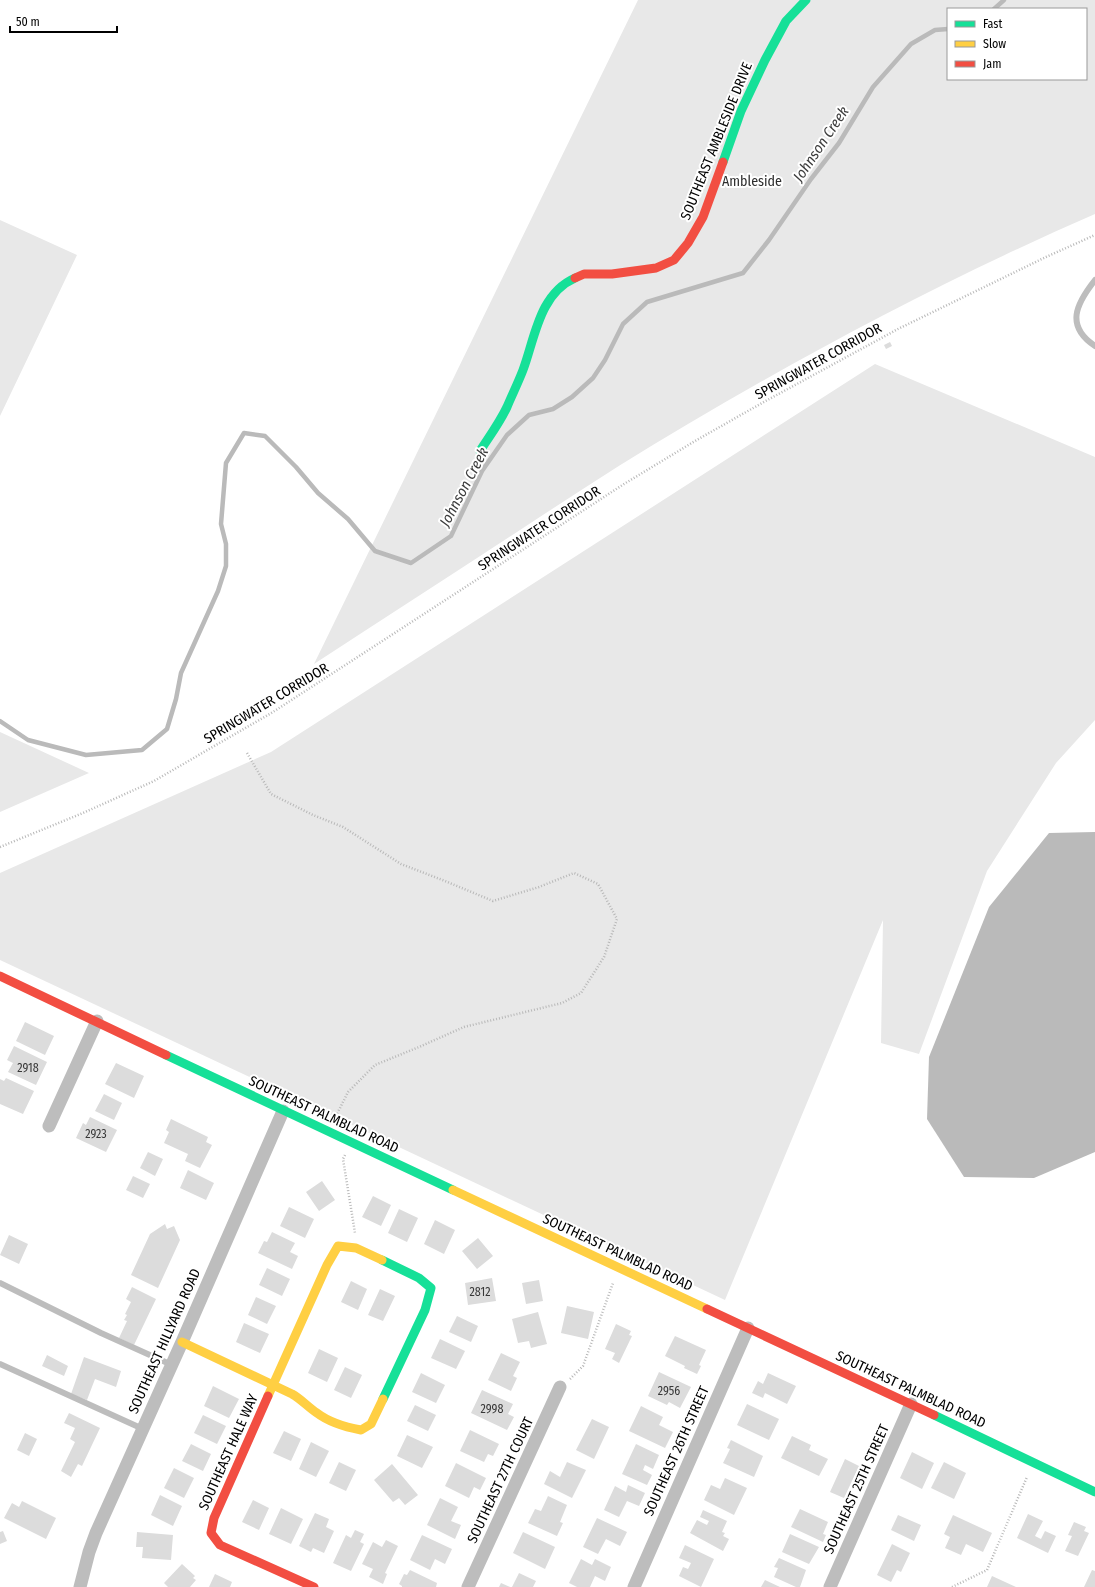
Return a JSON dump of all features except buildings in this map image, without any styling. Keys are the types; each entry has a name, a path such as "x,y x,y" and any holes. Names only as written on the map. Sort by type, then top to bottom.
{"street":[{"name":"SOUTHEAST AMBLESIDE DRIVE","path":"480,451 506,409 523,370 536,327 550,298 568,281 584,274 612,274 656,268 674,260 688,243 703,217 741,111 765,60 786,21 806,0"},
{"name":"SOUTHEAST PALMBLAD ROAD","path":"0,976 620,1269 912,1404 1095,1492"},
{"path":"49,1126 97,1021"},
{"name":"SOUTHEAST HILLYARD ROAD","path":"80,1587 89,1552 96,1533 172,1365 283,1110"},
{"name":"SOUTHEAST HALE WAY","path":"314,1587 293,1583 220,1545 211,1533 214,1518 327,1265 338,1246 356,1248"},
{"path":"182,1342 302,1399 316,1413 341,1426 361,1430 371,1424 425,1310 432,1288 419,1278 356,1248"},
{"name":"SOUTHEAST 26TH STREET","path":"634,1587 748,1328"},
{"name":"SOUTHEAST 27TH COURT","path":"468,1587 560,1387"},
{"name":"SOUTHEAST 25TH STREET","path":"830,1587 912,1404"}],"lane":[{"path":"1095,280 1084,294 1077,311 1076,325 1087,341 1095,346"},
{"path":"0,1283 101,1333 172,1365"},
{"path":"0,1364 143,1429"}],"path":[{"name":"SPRINGWATER CORRIDOR","path":"0,847 154,781 280,708 624,484 702,437 898,329 1046,257 1095,235"},
{"path":"247,752 271,794 313,815 343,827 401,864 445,880 493,901 539,887 574,873 598,884 617,919 604,957 580,993 562,1003 464,1027 375,1065 348,1092 328,1131"},
{"path":"351,1142 343,1159 356,1248"},
{"path":"560,1387 583,1366 612,1285 620,1269"},
{"path":"952,1587 987,1570 1034,1463"}],"green space":[{"name":"Ambleside","path":"638,0 1095,0 1095,214 991,262 838,339 738,395 603,476 314,664"},
{"path":"0,220 77,255 0,416"},
{"path":"875,364 1095,457 1095,720 1056,763 987,871 919,1054 881,1043 883,920 725,1300 0,960 0,873 271,752"},
{"path":"0,732 89,773 0,812"}],"shaded area":[{"path":"1095,832 1095,1152 1034,1178 964,1177 927,1119 929,1057 989,907 1049,833"}],"waterway":[{"name":"Johnson Creek","path":"995,8 1004,0"},
{"name":"Johnson Creek","path":"0,721 28,740 86,755 142,750 167,729 176,699 181,673 218,591 226,566 226,544 221,524 226,463 244,433 265,436 296,467 318,493 348,519 375,551 411,563 451,536 482,471 507,435 529,415 553,409 572,397 593,378 605,360 623,324 647,302 743,273 769,240 811,179 839,143 873,87 911,44 935,30 947,29"}],"traffic: fast":[{"path":"723,162 741,111 765,60 786,21 806,0"},
{"path":"480,451 498,424 507,407 523,370 535,331 546,306 553,295 563,285 575,278"},
{"path":"166,1055 453,1190"},
{"path":"382,1260 419,1278 431,1288 425,1310 383,1399"},
{"path":"934,1415 1095,1492"}],"traffic: slow":[{"path":"453,1190 707,1309"},
{"path":"268,1396 327,1265 338,1246 356,1248 382,1260"},
{"path":"182,1342 292,1394 314,1411 332,1422 343,1426 361,1430 371,1424 383,1399"}],"traffic: jam":[{"path":"575,278 584,274 612,274 656,268 674,260 688,243 703,217 723,162"},
{"path":"0,976 166,1055"},
{"path":"707,1309 934,1415"},
{"path":"268,1396 214,1518 211,1533 220,1545 314,1587"}]}
